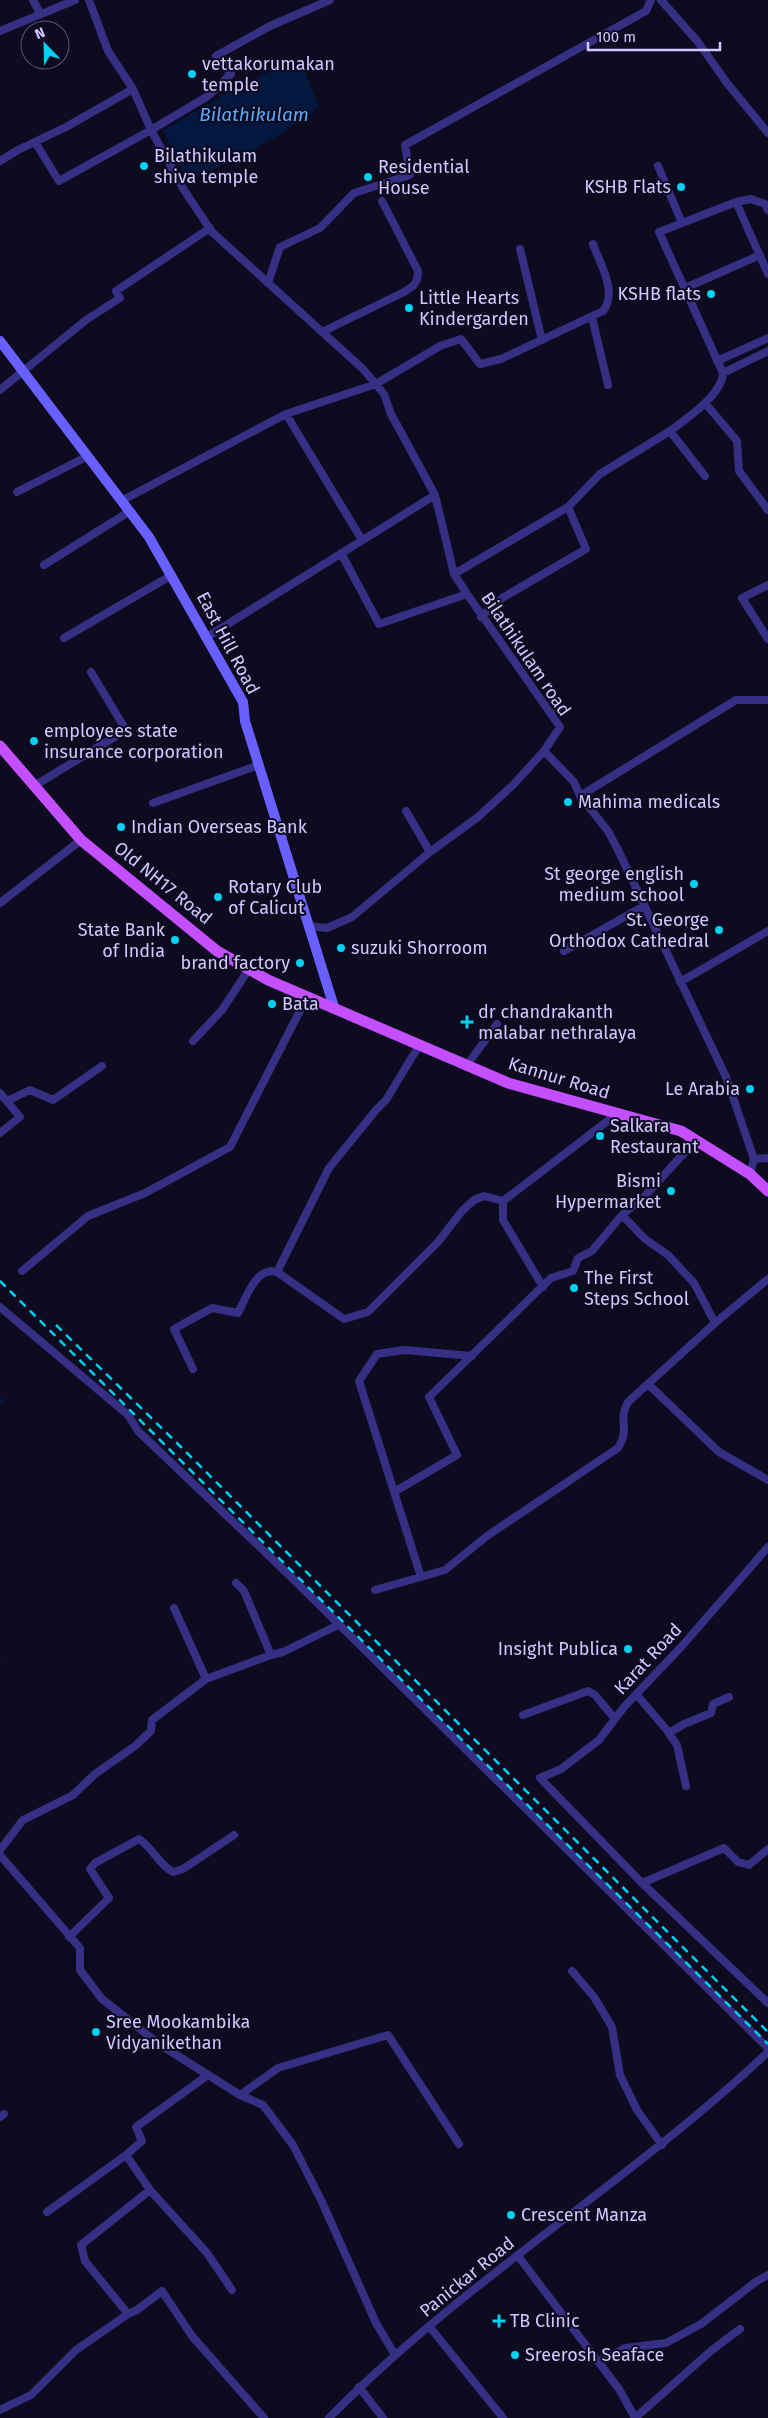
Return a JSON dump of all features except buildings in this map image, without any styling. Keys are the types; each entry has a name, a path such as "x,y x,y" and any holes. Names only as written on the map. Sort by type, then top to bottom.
{"main road":[{"name":"Old NH17 Road","path":"0,746 81,840 218,951 268,980 334,1007"},
{"name":"Kannur Road","path":"334,1007 508,1082 681,1131 750,1174 768,1191"}],"street":[{"path":"34,0 40,14"},
{"path":"0,31 75,0"},
{"path":"89,0 108,51 133,89 151,130 184,190 210,228 363,369 384,394 392,414 435,495 454,574 467,594"},
{"path":"34,142 59,181 208,96 231,74 216,56 313,3 330,0"},
{"path":"268,283 280,247 320,228 354,193 410,176 405,145 646,11 651,0"},
{"path":"661,0 698,42 727,83 768,133"},
{"path":"1,160 66,127 133,89"},
{"path":"658,166 682,223"},
{"path":"454,574 568,506 600,474 670,431 706,404 723,379 723,373 660,232 736,202 752,199 765,204 768,210"},
{"path":"322,332 402,293 413,287 418,281 418,271 382,201"},
{"path":"736,202 768,274"},
{"path":"0,390 86,320 120,298 116,291 210,228"},
{"path":"123,500 286,414 376,384 440,346 461,339 480,364 500,359 592,317 603,311 610,303 610,291 593,244"},
{"path":"520,249 542,340"},
{"path":"685,288 760,255"},
{"path":"592,317 608,385"},
{"path":"717,361 768,338"},
{"name":"East Hill Road","path":"0,341 22,372 123,500 149,537 243,702 246,721 259,765 334,1007"},
{"path":"723,373 768,351"},
{"path":"706,404 737,441 739,471 768,510"},
{"path":"286,414 362,540"},
{"path":"670,431 705,476"},
{"path":"17,492 88,456"},
{"path":"207,636 435,495"},
{"path":"481,617 502,598 586,549 568,506"},
{"path":"44,565 130,512"},
{"name":"Bilathikulam road","path":"341,553 379,624 467,594 481,617 560,727 544,751"},
{"path":"64,638 172,575"},
{"path":"768,585 742,598 768,639"},
{"path":"34,786 126,730 91,672"},
{"path":"580,796 736,700 768,700"},
{"path":"308,926 327,928 352,917 430,852 478,817 513,785 544,751 574,782 580,796 608,831 726,1077 754,1159 750,1174"},
{"path":"152,803 259,765"},
{"path":"406,811 430,852"},
{"path":"0,903 81,840"},
{"path":"564,951 644,906"},
{"path":"680,982 768,932"},
{"path":"193,1040 222,1010 249,969"},
{"path":"22,1271 88,1216 145,1193 230,1147 308,997"},
{"path":"467,1065 497,1024"},
{"path":"277,1272 329,1168 386,1100 420,1044"},
{"path":"7,1101 30,1090 53,1100 102,1066"},
{"path":"0,1093 20,1117 0,1133"},
{"path":"543,1287 503,1220 504,1201 618,1114"},
{"path":"394,1492 456,1455 429,1397 552,1278 573,1271 578,1258 592,1251 622,1215 644,1197 696,1140"},
{"path":"754,1159 768,1158"},
{"path":"193,1369 174,1329 212,1308 238,1313 256,1280 262,1273 268,1271 277,1272 344,1319 356,1317 368,1312 438,1242 462,1211 474,1200 484,1196 504,1201"},
{"path":"622,1215 645,1238 668,1255 694,1283 715,1323"},
{"path":"375,1590 445,1570 487,1536 618,1448 625,1436 623,1412 628,1402 768,1278"},
{"path":"0,1307 128,1415 138,1431 768,2048"},
{"path":"421,1577 359,1381 377,1354 404,1350 472,1356"},
{"path":"648,1384 719,1452 768,1480"},
{"name":"Karat Road","path":"642,1883 540,1778 561,1769 599,1740 636,1694 768,1547"},
{"path":"236,1583 244,1591 271,1655"},
{"path":"174,1608 206,1679"},
{"path":"0,1850 23,1820 73,1795 95,1774 135,1746 151,1731 152,1720 165,1708 206,1679 283,1652 338,1625"},
{"path":"523,1715 588,1691 595,1695 615,1719"},
{"path":"636,1694 669,1733 676,1745 686,1786"},
{"path":"669,1733 684,1724 711,1713 713,1704 729,1697"},
{"path":"69,1937 109,1898 90,1869 95,1864 138,1840 149,1846 164,1867 173,1872 183,1869 234,1835"},
{"path":"768,1849 749,1865 738,1862 724,1848 642,1883 768,2002"},
{"path":"0,1855 80,1948 80,1970 102,1999 159,2044 240,2095 262,2105 292,2146 322,2202 376,2323 395,2355"},
{"path":"572,1971 594,1997 612,2028 620,2075 637,2110 662,2145"},
{"path":"240,2095 278,2068 388,2035 458,2144"},
{"name":"Panickar Road","path":"329,2418 359,2387 429,2326 662,2145 768,2052"},
{"path":"47,2212 126,2156 142,2141 136,2127 208,2075"},
{"path":"126,2156 150,2190 207,2253 232,2290"},
{"path":"128,2314 85,2261 80,2245 150,2190"},
{"path":"518,2256 619,2388 635,2418 712,2350 740,2329"},
{"path":"598,2362 625,2348 666,2342 702,2324 757,2280 768,2274"},
{"path":"0,2410 31,2395 76,2350 128,2314 137,2310 162,2291 192,2336 264,2418"},
{"path":"429,2326 503,2418"},
{"path":"359,2387 383,2418"}],"water":[{"name":"Bilathikulam","path":"299,57 319,107 288,129 256,148 222,166 187,181 163,130 238,87"}],"waterway":[{"path":"0,1404 4,1399"}],"railway":[{"path":"0,1281 768,2044"},
{"path":"56,1325 180,1446 768,2032"}],"place":[{"name":"vettakorumakan temple","path":"192,74"},
{"name":"Bilathikulam shiva temple","path":"144,166"},
{"name":"Residential House","path":"368,177"},
{"name":"KSHB Flats","path":"681,187"},
{"name":"KSHB flats","path":"711,294"},
{"name":"Little Hearts Kindergarden","path":"409,308"},
{"name":"employees state insurance corporation","path":"34,741"},
{"name":"Mahima medicals","path":"568,802"},
{"name":"Indian Overseas Bank","path":"121,827"},
{"name":"St george english medium school","path":"694,884"},
{"name":"Rotary Club of Calicut","path":"218,897"},
{"name":"St. George Orthodox Cathedral","path":"719,930"},
{"name":"State Bank of India","path":"175,940"},
{"name":"suzuki Shorroom","path":"341,948"},
{"name":"brand factory","path":"300,963"},
{"name":"Bata","path":"272,1004"},
{"name":"dr chandrakanth malabar nethralaya","path":"467,1022"},
{"name":"Le Arabia","path":"750,1089"},
{"name":"Salkara Restaurant","path":"600,1136"},
{"name":"Bismi Hypermarket","path":"671,1191"},
{"name":"The First Steps School","path":"574,1288"},
{"name":"Insight Publica","path":"628,1649"},
{"name":"Sree Mookambika Vidyanikethan","path":"96,2032"},
{"name":"Crescent Manza","path":"511,2215"},
{"name":"TB Clinic","path":"499,2321"},
{"name":"Sreerosh Seaface","path":"515,2355"}]}
